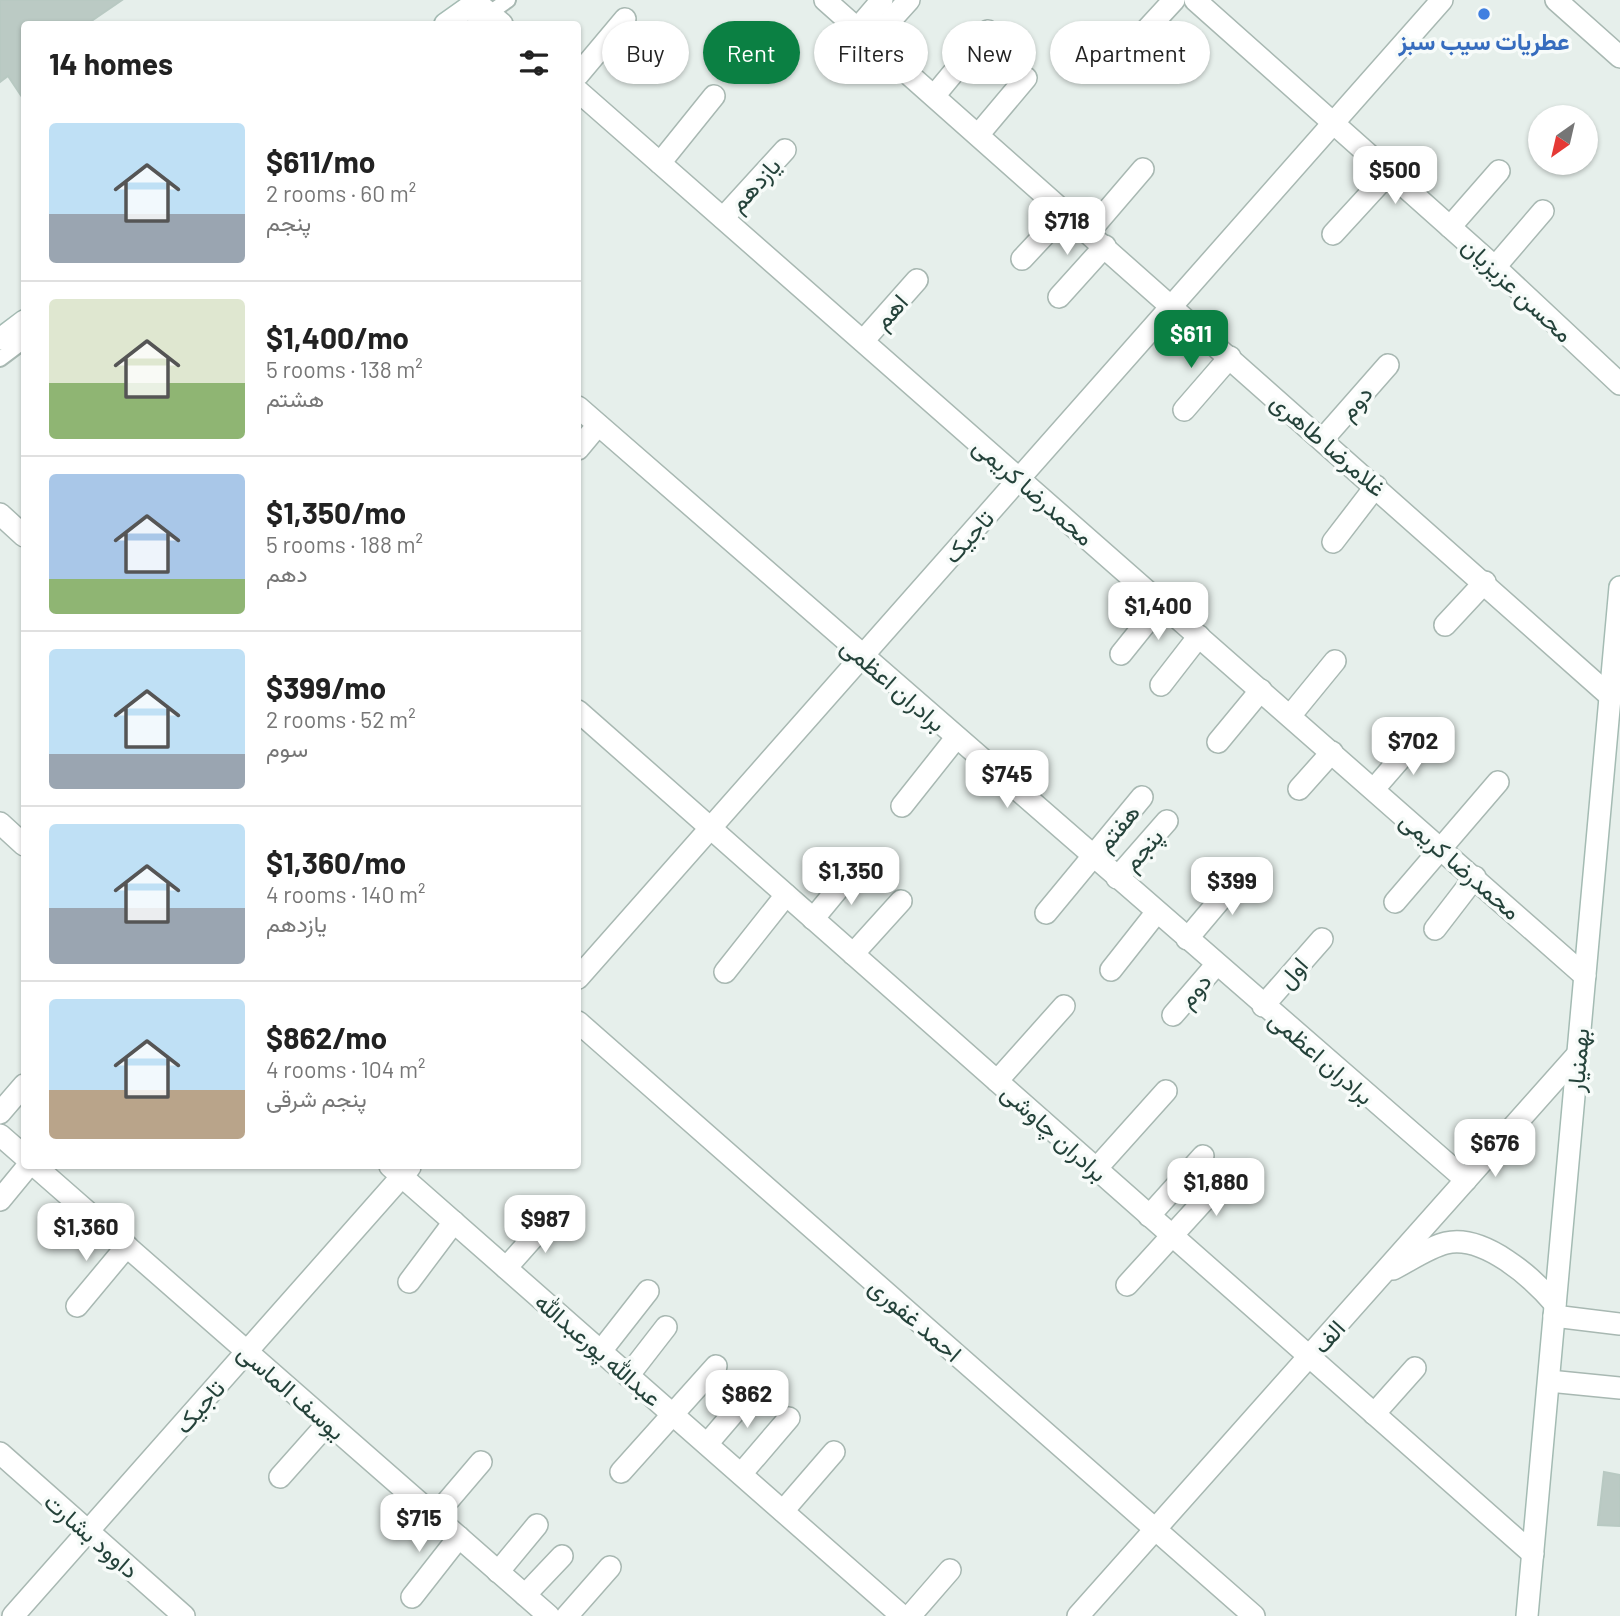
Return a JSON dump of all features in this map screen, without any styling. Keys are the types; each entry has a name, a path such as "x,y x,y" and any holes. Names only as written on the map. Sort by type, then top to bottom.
{"street":[{"name":"غلامرضا طاهری","path":"825,0 848,21"},
{"path":"871,21 882,0"},
{"path":"882,21 909,0"},
{"path":"1155,21 1174,0"},
{"name":"محسن عزیزیان","path":"1195,0 1495,267 1620,384"},
{"name":"تاجیک","path":"581,975 1442,0"},
{"path":"1556,0 1620,57"},
{"path":"456,21 484,13"},
{"path":"581,71 625,19"},
{"name":"غلامرضا طاهری","path":"919,84 1485,582 1610,696"},
{"path":"933,96 943,84"},
{"path":"978,135 1021,84"},
{"name":"محمدرضا کریمی","path":"581,94 1585,976"},
{"path":"660,163 714,96"},
{"name":"یازدهم","path":"723,218 785,150"},
{"path":"1059,297 1143,169"},
{"path":"1450,227 1499,171"},
{"path":"1333,234 1389,173"},
{"path":"1495,267 1543,211"},
{"path":"1022,259 1066,212"},
{"name":"اهم","path":"863,341 917,281"},
{"path":"0,339 21,323"},
{"path":"1184,410 1230,357"},
{"name":"دوم","path":"1323,439 1388,366"},
{"name":"برادران اعظمی","path":"581,410 1156,913 1466,1180"},
{"path":"581,445 598,425"},
{"path":"1333,542 1376,486"},
{"path":"0,514 21,533"},
{"path":"1445,625 1485,582"},
{"name":"بهمنیار","path":"1527,1616 1620,587"},
{"path":"1121,654 1162,603"},
{"path":"1161,684 1199,636"},
{"path":"1290,716 1335,661"},
{"path":"1218,742 1261,690"},
{"name":"برادران چاوشی","path":"581,716 1533,1553"},
{"path":"1374,789 1419,737"},
{"path":"902,806 956,738"},
{"path":"1299,789 1332,752"},
{"path":"1395,902 1498,782"},
{"name":"هفتم","path":"1046,913 1142,797"},
{"name":"پنجم","path":"1117,878 1167,821"},
{"path":"0,823 21,842"},
{"path":"813,919 856,867"},
{"path":"1186,939 1246,869"},
{"path":"1435,929 1475,877"},
{"path":"725,972 786,895"},
{"path":"853,954 901,901"},
{"path":"1111,970 1156,913"},
{"name":"اول","path":"1263,1006 1322,939"},
{"name":"دوم","path":"1173,1015 1216,965"},
{"path":"997,1081 1064,1006"},
{"name":"احمد غفوری","path":"581,1025 1254,1616"},
{"name":"الف","path":"1079,1616 1577,1055"},
{"path":"0,1113 21,1088"},
{"path":"1096,1169 1166,1091"},
{"path":"0,1135 21,1153"},
{"path":"1149,1216 1202,1156"},
{"path":"0,1200 26,1169"},
{"name":"یوسف الماسی","path":"38,1169 549,1616"},
{"name":"تاجیک","path":"13,1616 247,1352 401,1169"},
{"name":"عبدالله پورعبدالله","path":"401,1169 454,1222 902,1616"},
{"path":"1127,1285 1230,1172"},
{"path":"506,1268 553,1215"},
{"path":"409,1282 454,1222"},
{"path":"1382,1275 1447,1243 1461,1243 1512,1263 1534,1280 1555,1310 1620,1324"},
{"path":"77,1306 127,1246"},
{"path":"601,1351 648,1291"},
{"path":"628,1376 666,1327"},
{"path":"621,1472 716,1366"},
{"path":"1374,1414 1415,1368"},
{"path":"1549,1381 1620,1388"},
{"path":"707,1444 755,1388"},
{"path":"741,1474 789,1418"},
{"path":"280,1477 328,1423"},
{"path":"783,1511 834,1452"},
{"name":"داوود بشارت","path":"0,1454 184,1616"},
{"path":"435,1516 481,1462"},
{"path":"498,1572 537,1525"},
{"path":"412,1597 459,1538"},
{"path":"525,1595 562,1556"},
{"path":"567,1616 610,1567"},
{"path":"910,1616 950,1570"}],"lane":[{"path":"484,13 508,0"},
{"path":"0,359 21,343"}],"building":[{"path":"0,0 122,0 91,21 21,21 21,96 8,76 0,82"},
{"path":"1604,1472 1620,1475 1620,1526 1598,1525"}],"place":[{"name":"عطریات سیب سبز","path":"1484,14"}]}
